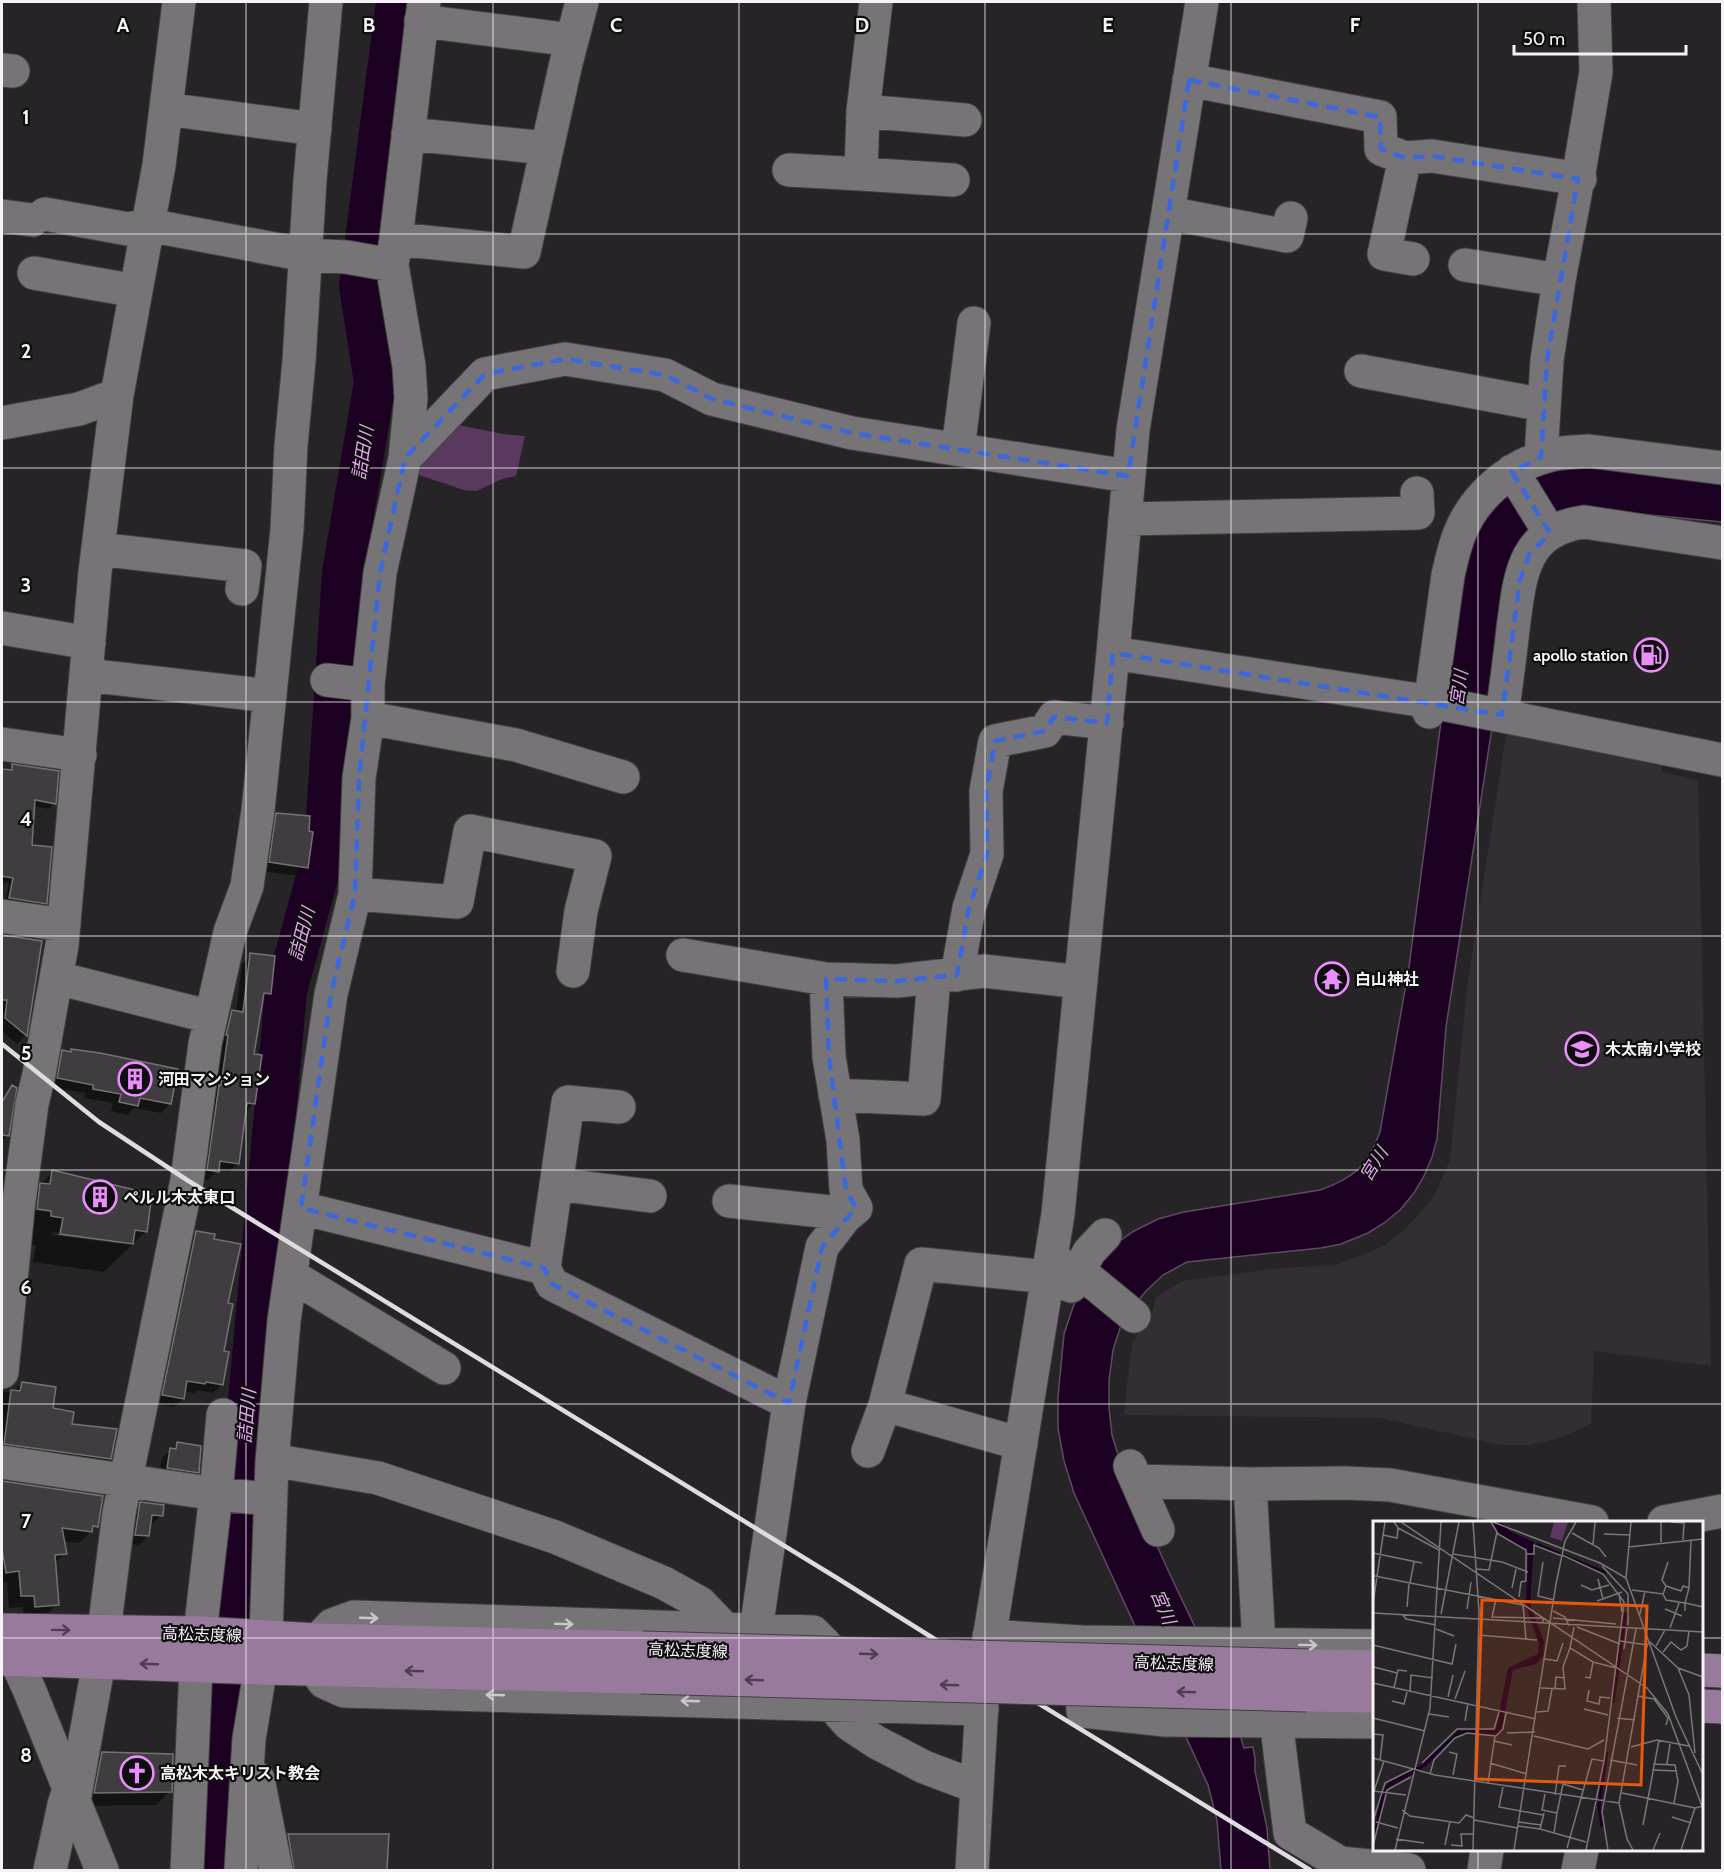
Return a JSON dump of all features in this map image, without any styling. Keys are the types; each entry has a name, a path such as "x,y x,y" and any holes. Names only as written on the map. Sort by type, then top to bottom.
{"main road":[{"name":"高松志度線","path":"2,1629 201,1666 257,1668 316,1654 1308,1681 1373,1667"},
{"name":"高松志度線","path":"8,1659 204,1634 261,1636 316,1654"},
{"path":"1703,1670 1722,1671"},
{"name":"高松志度線","path":"1308,1681 1373,1714"},
{"path":"1703,1706 1722,1707"}],"street":[{"path":"2,1372 18,1209 31,1116 64,925 98,549 117,394 159,165 179,2"},
{"path":"50,1870 64,1805 72,1795 101,1646 119,1513 187,1180 205,1044 230,932 248,886 287,530 291,445 326,2"},
{"path":"26,217 128,229 148,225 306,255 346,257 394,252 524,252 582,2"},
{"path":"861,174 863,111 876,2"},
{"path":"972,1870 988,1636 1020,1444 1066,1274 1058,1214 1107,723 1132,430 1202,2"},
{"path":"1541,458 1547,360 1596,72 1594,2"},
{"path":"241,1870 249,1739 261,1636 284,1321 331,994 355,894 359,836 359,778 368,718 368,685 380,573 405,458 411,398 394,252 423,11 572,40"},
{"path":"1189,80 1380,117 1381,149 1405,158 1432,156 1579,179"},
{"path":"166,109 315,129"},
{"path":"863,111 965,120"},
{"path":"408,134 547,148"},
{"path":"1405,158 1384,254 1413,260"},
{"path":"789,170 953,180"},
{"path":"1168,213 1287,236 1291,218"},
{"path":"1465,264 1559,280"},
{"path":"34,273 136,291"},
{"path":"958,449 974,323"},
{"path":"405,458 485,374 565,359 665,375 712,399 852,433 1128,476"},
{"path":"1361,371 1544,405"},
{"path":"2,423 79,409 117,394"},
{"path":"1433,705 1448,575 1459,534 1468,516 1493,486 1514,474 1528,462 1570,452 1589,451 1722,468"},
{"path":"1514,474 1548,530"},
{"path":"1125,519 1418,513 1417,493"},
{"path":"1499,715 1520,580 1529,555 1548,530 1584,522 1722,543"},
{"path":"98,549 244,566 242,589"},
{"path":"2,628 89,643"},
{"path":"1113,653 1499,715 1722,760"},
{"path":"86,675 270,696"},
{"path":"327,680 368,685"},
{"path":"835,1095 924,1099 946,976 987,854 986,791 995,741 1045,731 1054,717 1107,723"},
{"path":"368,718 516,745 623,777"},
{"path":"2,744 80,755"},
{"path":"355,894 457,902 470,831 594,856 581,911 573,971"},
{"path":"2,916 64,925"},
{"path":"683,955 826,979 897,981 984,971 1081,982"},
{"path":"741,1630 822,1247 856,1208 846,1190 843,1140 829,1057 826,979"},
{"path":"73,982 211,1017"},
{"path":"620,1107 568,1102 544,1268 552,1284 789,1403"},
{"path":"556,1184 650,1196"},
{"path":"729,1201 849,1214"},
{"path":"301,1208 544,1268"},
{"path":"1066,1274 1105,1235"},
{"path":"868,1451 885,1405 921,1264 1066,1274 1132,1317"},
{"path":"292,1276 444,1368"},
{"path":"885,1405 1020,1444"},
{"path":"204,1634 223,1415"},
{"path":"2,1462 216,1494 270,1499"},
{"path":"272,1462 289,1462 378,1478 555,1537 664,1583 741,1630"},
{"path":"1158,1530 1134,1473 1250,1484 1390,1485 1587,1521"},
{"path":"1250,1484 1261,1720 1290,1833 1340,1863 1409,1870"},
{"path":"1669,1521 1722,1511"},
{"path":"977,1787 924,1767 876,1742 849,1724 832,1705 825,1644 813,1632 354,1617 332,1625 316,1654 324,1682 344,1691 832,1705 982,1709"},
{"path":"2,1629 8,1659 29,1689 102,1870"},
{"path":"988,1636 1081,1642 1128,1634 1204,1636 1259,1644 1373,1646"},
{"path":"1128,1634 1165,1720"},
{"path":"1204,1636 1261,1720"},
{"path":"1081,1642 1083,1712 1165,1720 1261,1720 1373,1715"},
{"path":"187,1870 201,1666"},
{"path":"249,1739 261,1788 276,1870"},
{"path":"1484,1870 1487,1851"},
{"path":"1578,1870 1582,1851"}],"highlighted area":[{"path":"1189,80 1380,117 1381,149 1405,158 1432,156 1578,179 1547,360 1541,457 1512,472 1550,533 1529,555 1520,580 1502,715 1113,653 1107,723 1054,717 1045,731 995,741 986,791 987,854 969,908 957,975 897,981 826,979 829,1057 846,1190 856,1208 822,1247 789,1403 552,1284 544,1268 301,1208 331,994 355,894 359,778 380,573 405,458 485,374 565,359 665,375 712,399 852,433 1128,476"}],"shaded area":[{"path":"459,425 525,436 516,476 502,479 477,491 464,490 416,474 428,454"},
{"name":"木太南小学校","path":"1507,729 1664,758 1661,772 1698,780 1711,1366 1594,1351 1591,1424 1560,1438 1530,1445 1501,1445 1380,1418 1124,1415 1132,1345 1138,1332 1152,1313 1156,1297 1182,1281 1281,1268 1336,1265 1384,1246 1407,1227 1433,1198 1450,1160 1467,987"}],"water":[{"name":"宮川","path":"1560,463 1722,478 1722,522 1599,510 1552,515 1499,682 1446,1027 1437,1139 1424,1176 1400,1210 1368,1233 1341,1244 1187,1262 1163,1275 1130,1311 1120,1328 1113,1350 1109,1380 1109,1408 1112,1435 1123,1471 1207,1652 1219,1668 1244,1748 1253,1747 1255,1771 1267,1828 1270,1870 1221,1870 1217,1820 1208,1785 1074,1493 1064,1461 1058,1428 1058,1397 1064,1334 1080,1292 1113,1246 1134,1231 1158,1219 1184,1212 1320,1190 1351,1175 1370,1154 1380,1132 1409,967 1461,568 1494,498"}],"building":[{"path":"12,764 59,771 56,804 35,800 32,845 52,847 47,904 9,898 13,878 2,876 2,769 12,770"},
{"path":"276,813 310,816 309,831 313,832 308,868 269,862"},
{"path":"2,935 42,941 27,1036 5,1018 7,1000 2,1000"},
{"path":"250,953 275,956 271,994 264,993 254,1054 262,1055 255,1104 247,1103 239,1164 220,1161 219,1172 207,1170 219,1085 221,1085 228,1035 226,1035 232,1010 243,1012"},
{"name":"河田マンション","path":"71,1049 178,1069 171,1104 140,1098 138,1106 119,1102 121,1094 93,1089 93,1085 57,1078 62,1050 71,1052"},
{"path":"12,1085 17,1088 9,1136 2,1135 2,1102"},
{"name":"ペルル木太東口","path":"52,1170 152,1194 147,1232 135,1230 133,1244 60,1234 63,1218 51,1216 51,1211 37,1209 40,1183 50,1184"},
{"path":"196,1231 215,1234 214,1239 241,1244 228,1303 233,1304 224,1351 229,1352 223,1385 187,1381 184,1399 162,1395"},
{"path":"22,1382 56,1387 53,1408 74,1412 72,1424 117,1429 111,1459 4,1444 11,1390 20,1391"},
{"path":"177,1442 201,1446 199,1473 167,1468 170,1448 176,1449"},
{"path":"2,1481 103,1496 98,1527 93,1526 92,1532 62,1528 67,1554 55,1555 59,1605 35,1607 34,1596 21,1596 19,1571 6,1573 2,1548"},
{"path":"140,1502 164,1505 163,1516 152,1515 149,1536 135,1535"},
{"name":"高松木太キリスト教会","path":"102,1752 173,1754 172,1792 94,1793"},
{"path":"288,1834 389,1834 387,1870 294,1870"}],"waterway":[{"name":"詰田川","path":"214,1870 231,1601 286,991 325,848 343,573 375,382 360,286 397,2"}],"railway":[{"path":"2,1044 99,1122 187,1180 1310,1870"}],"place":[{"name":"apollo station","path":"1651,655"},
{"name":"白山神社","path":"1332,979"},
{"name":"木太南小学校","path":"1582,1049"},
{"name":"河田マンション","path":"135,1079"},
{"name":"ペルル木太東口","path":"100,1197"},
{"name":"高松木太キリスト教会","path":"137,1773"}]}
